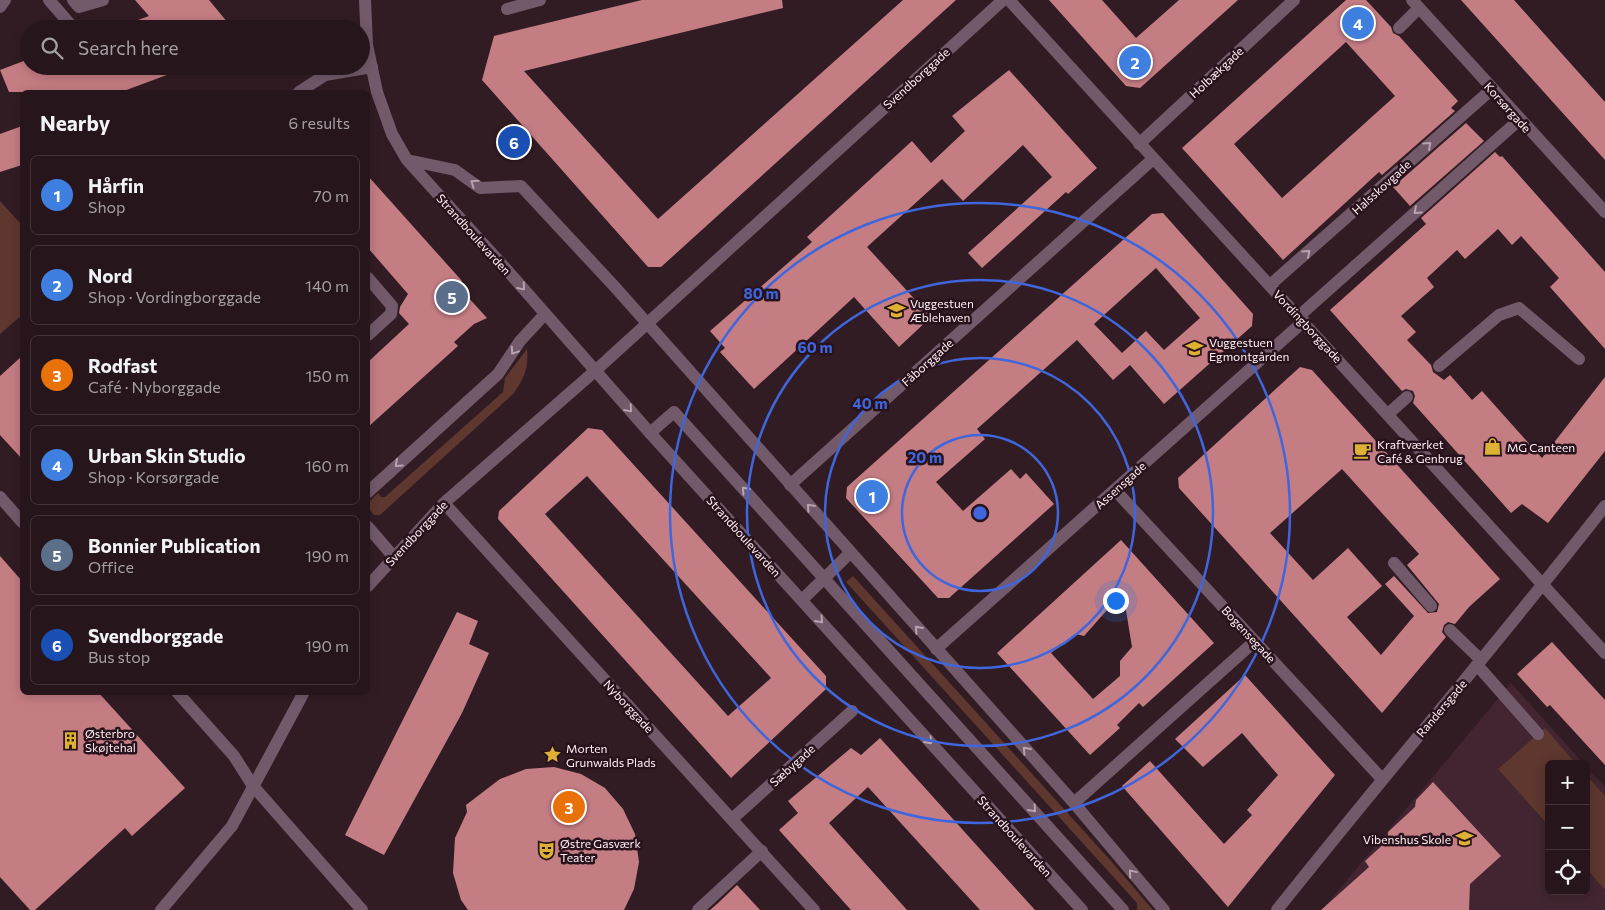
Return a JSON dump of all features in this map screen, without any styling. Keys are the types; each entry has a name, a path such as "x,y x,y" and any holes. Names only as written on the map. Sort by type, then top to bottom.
{"street":[{"path":"0,7 5,0"},
{"path":"49,0 66,20"},
{"path":"73,0 79,7 103,0"},
{"name":"Strandboulevarden","path":"365,0 366,20"},
{"path":"507,9 540,0"},
{"name":"Svendborggade","path":"370,584 444,503 595,371 646,322 1003,0"},
{"name":"Vordingborggade","path":"1010,0 1139,144 1302,319 1605,653"},
{"name":"Holbækgade","path":"1139,144 1294,0"},
{"path":"1399,28 1415,4"},
{"name":"Korsørgade","path":"1415,4 1605,212"},
{"name":"Strandboulevarden","path":"370,58 372,67 372,94 407,160 650,434 1082,910"},
{"path":"302,90 325,75"},
{"name":"Halsskovgade","path":"1270,285 1492,89"},
{"path":"1302,319 1519,120"},
{"name":"Fåborggade","path":"790,485 1154,159"},
{"path":"407,160 455,170 480,188 521,186 646,322 1074,803 1164,910"},
{"path":"370,280 392,306 391,314 370,333"},
{"path":"1439,366 1499,315 1519,308 1579,359"},
{"path":"370,490 498,374 520,341 545,314"},
{"name":"Assensgade","path":"936,649 1115,490 1302,319"},
{"path":"1388,414 1407,397"},
{"path":"650,434 674,412 1123,910"},
{"name":"Bogensegade","path":"1115,490 1382,778"},
{"path":"0,497 20,520"},
{"name":"Nyborggade","path":"444,503 814,910"},
{"name":"Randersgade","path":"1277,910 1382,778 1543,586 1605,506"},
{"path":"370,529 394,556"},
{"path":"802,600 850,553"},
{"path":"1394,564 1431,606"},
{"path":"1450,630 1538,734"},
{"path":"1074,803 1255,641"},
{"path":"180,695 234,756 253,786 362,910"},
{"path":"161,910 232,826 302,695"},
{"name":"Sæbygade","path":"732,819 852,711"},
{"path":"698,910 762,851"}],"shaded area":[{"path":"0,201 20,223 20,317 0,334"},
{"path":"527,349 525,372 514,393 380,515 374,515 370,510 370,501 378,493 381,497 385,497 503,392 505,378"},
{"path":"853,576 1153,910 1137,910 1137,903 846,582"},
{"name":"Vibenshus Skole","path":"1511,683 1580,760 1545,760 1545,895 1590,895 1590,771 1605,787 1605,910 1322,910"},
{"path":"1545,728 1573,760 1545,760 1545,822 1498,769"},
{"path":"1590,779 1605,796 1605,890 1590,873"}],"building":[{"path":"135,0 209,0 226,20 138,20 149,16"},
{"path":"642,0 782,0 783,8 524,71 658,219 903,0 956,0 661,267 648,267 482,80 494,36"},
{"path":"1049,0 1102,0 1136,38 1179,0 1238,0 1140,88 1126,86"},
{"path":"1346,0 1366,0 1391,27 1393,33 1399,36 1458,101 1451,108 1455,111 1382,175 1379,172 1283,260 1182,148","holes":["1346,42 1395,96 1282,198 1234,144"]},
{"path":"1461,0 1514,0 1605,102 1605,160"},
{"path":"20,62 20,75 167,75 126,90 20,90 20,92 9,92 0,70"},
{"path":"1009,70 1097,168 1068,194 1066,192 982,268 968,253 1052,177 1023,145 963,201 942,179 867,247 931,317 899,347 854,297 754,389 720,352 725,348 710,331 812,242 807,237 912,141 931,163 965,131 952,116"},
{"path":"1466,123 1484,141 1410,206 1393,187"},
{"path":"20,127 20,166 0,172 0,134"},
{"path":"1495,152 1500,157 1502,156 1605,272 1605,349 1550,287 1559,278 1521,236 1512,245 1498,229 1465,259 1457,250 1427,278 1434,287 1401,316 1416,332 1407,340 1431,365 1433,372 1444,380 1450,375 1472,400 1482,391 1542,458 1605,377 1605,451 1548,523 1522,504 1511,513 1413,403 1415,396 1413,391 1406,389 1402,391 1330,310 1426,224 1421,218"},
{"path":"370,178 462,281 457,285 487,318 474,324 454,342 458,346 370,425 370,360 409,324 399,313 400,307 408,294 370,250"},
{"path":"1163,213 1253,314 1252,326 1164,404 1130,365 1113,380 1077,340 977,429 985,439 936,482 963,511 1011,469 1020,479 1026,473 1054,504 949,598 938,598 846,498 847,487 1152,214","holes":["1156,268 1200,318 1164,350 1146,331 1122,353 1094,324"]},
{"path":"20,358 20,457 0,435 0,376"},
{"path":"1300,367 1312,370 1500,579 1469,607 1455,624 1448,622 1444,625 1442,632 1446,637 1382,713 1179,488 1178,478","holes":["1342,469 1419,554 1407,565 1439,604 1437,612 1428,613 1394,576 1385,584 1414,616 1381,655 1347,617 1382,586 1348,548 1313,580 1270,533"]},
{"path":"588,428 602,430 826,676 826,689 731,778 498,519 499,511","holes":["587,476 771,678 728,716 545,514"]},
{"path":"1121,540 1214,643 1143,707 1139,703 1117,725 1120,728 1090,755 997,653","holes":["1123,592 1132,647 1120,661 1120,676 1093,699 1051,653 1076,634 1084,636"]},
{"name":"Østerbro Skøjtehal","path":"0,556 20,579 20,695 101,695 185,788 132,836 125,828 35,910 30,910 0,877"},
{"path":"457,612 478,621 469,644 489,653 462,713 384,855 345,835"},
{"path":"1552,642 1605,700 1605,765 1550,705 1547,707 1517,674"},
{"path":"1245,675 1335,775 1228,907 1122,786 1150,761 1224,844 1252,815 1247,810 1278,775 1242,733 1203,767 1175,739"},
{"path":"880,738 1035,910 980,910 868,787 829,823 907,910 851,910 779,830 798,813 788,801 851,748 861,755"},
{"name":"Østre Gasværk Teater","path":"554,767 581,774 605,788 623,809 635,834 639,862 634,889 624,910 468,910 461,900 453,873 455,838 467,812 466,805 500,779 526,769"},
{"path":"1433,782 1501,856 1470,884 1469,910 1321,910 1369,867 1365,861 1388,840 1388,832 1415,807 1416,800"},
{"path":"737,885 760,910 710,910 717,904"}],"place":[{"name":"Urban Skin Studio","path":"1358,23"},
{"name":"Nord","path":"1135,62"},
{"name":"Svendborggade","path":"514,142"},
{"name":"Bonnier Publication","path":"452,297"},
{"name":"Vuggestuen Æblehaven","path":"896,310"},
{"name":"Vuggestuen Egmontgården","path":"1195,349"},
{"name":"MG Canteen","path":"1493,447"},
{"name":"Kraftværket Café & Genbrug","path":"1363,451"},
{"name":"Hårfin","path":"872,496"},
{"name":"Østerbro Skøjtehal","path":"71,740"},
{"name":"Morten Grunwalds Plads","path":"552,755"},
{"name":"Rodfast","path":"569,807"},
{"name":"Vibenshus Skole","path":"1465,839"},
{"name":"Østre Gasværk Teater","path":"546,850"}]}
